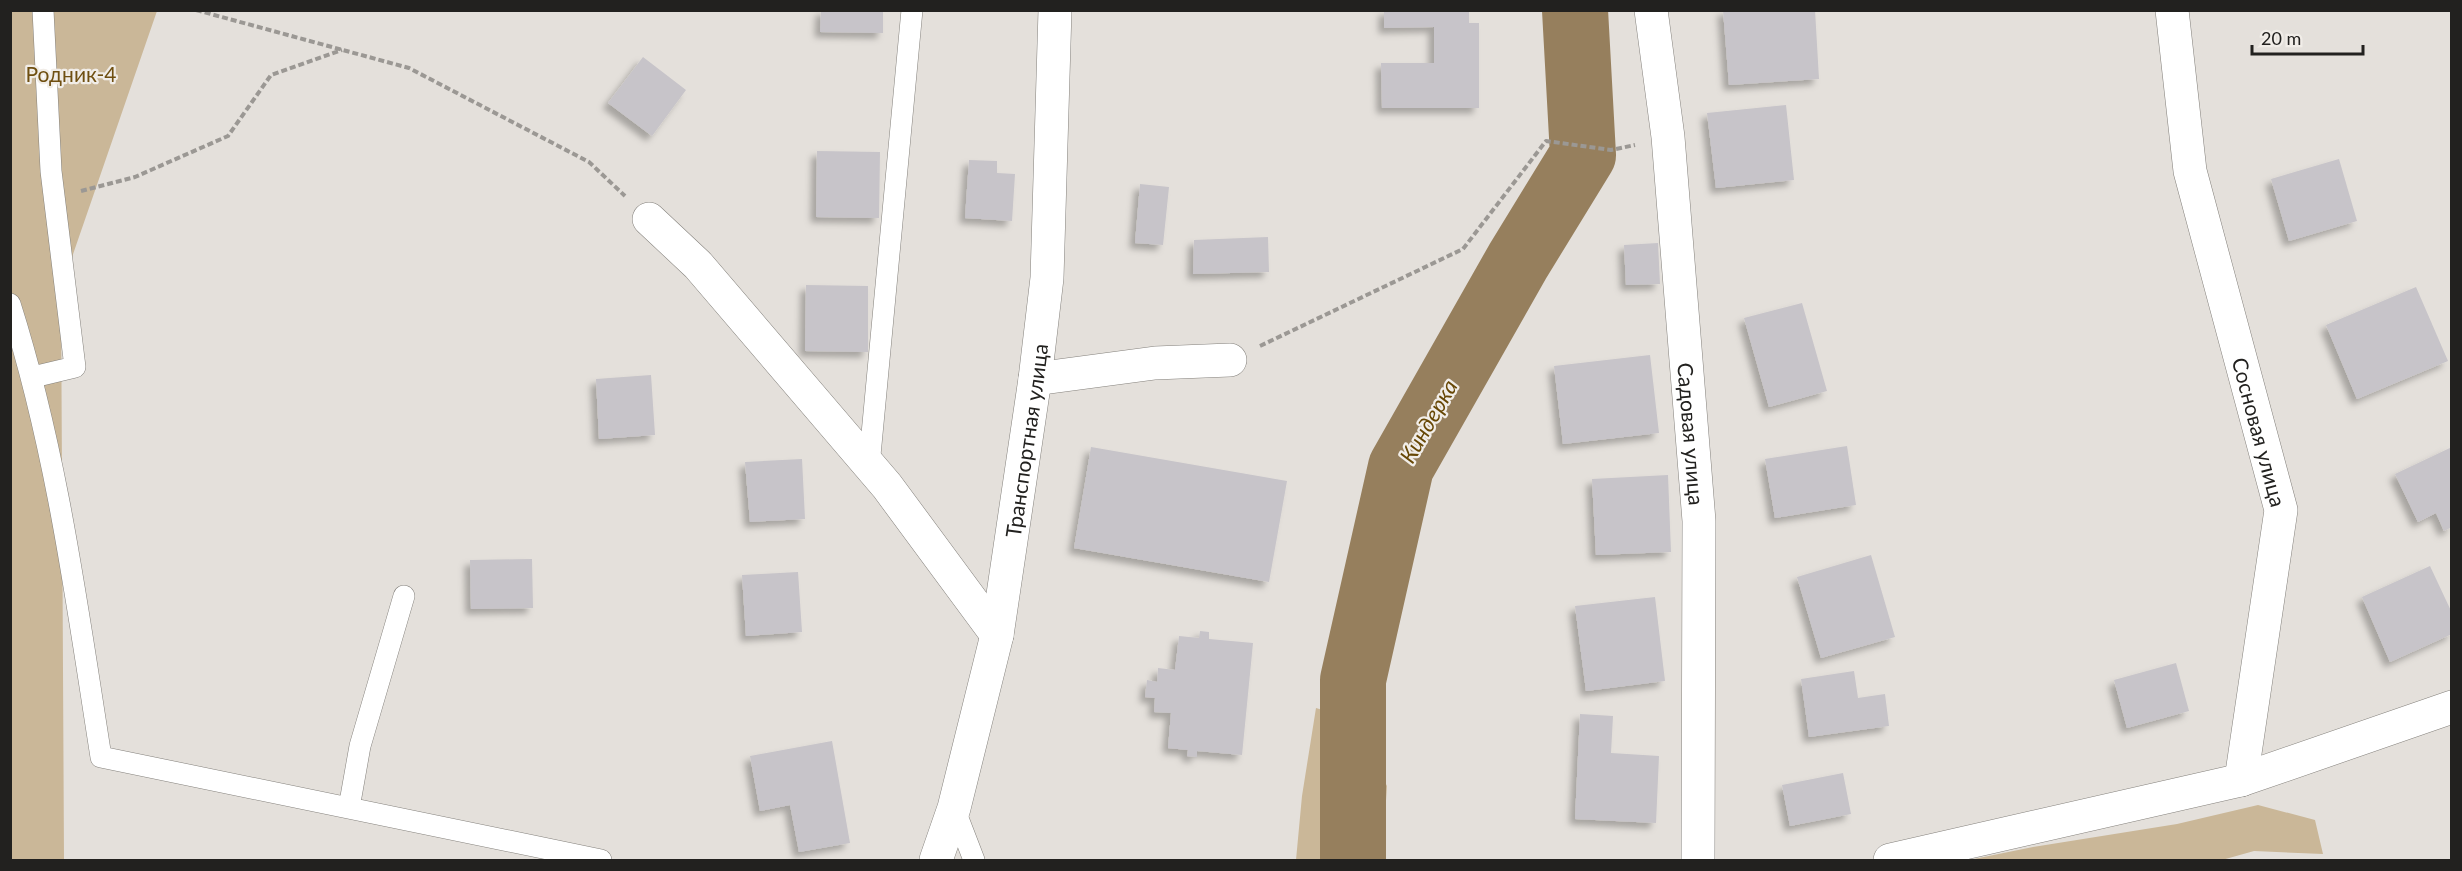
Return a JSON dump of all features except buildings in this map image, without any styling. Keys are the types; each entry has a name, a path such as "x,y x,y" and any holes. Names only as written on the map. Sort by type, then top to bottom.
{"street":[{"name":"Транспортная улица","path":"936,861 954,808 997,635 1035,379 1047,278 1055,10"},
{"name":"Садовая улица","path":"1652,10 1668,137 1699,521 1698,861"},
{"name":"Сосновая улица","path":"2172,10 2190,171 2281,510 2241,780"},
{"path":"649,219 698,265 869,466 997,635"},
{"path":"1035,379 1155,363 1230,360"},
{"path":"1890,861 2241,780 2451,707"}],"lane":[{"path":"33,377 75,367 54,198 43,10"},
{"path":"869,466 912,10"},
{"path":"10,304 33,377 59,493 101,757 601,861"},
{"path":"349,808 360,746 404,596"},
{"path":"954,808 974,861"}],"path":[{"path":"196,10 409,68 589,162 649,219"},
{"path":"54,198 135,177 228,136 271,75 343,50"},
{"path":"1230,360 1463,249 1545,141 1611,150"}],"green space":[{"name":"Родник-4","path":"10,11 157,11 61,289 64,860 11,860"},
{"path":"1316,708 1353,719 1387,786 1382,860 1296,860 1302,796"},
{"path":"2258,805 2315,820 2323,854 2254,851 2222,860 1969,860 2033,847 2177,824"}],"waterway":[{"name":"Киндерка","path":"1353,860 1353,680 1401,467 1518,261 1583,155 1575,10"}]}
